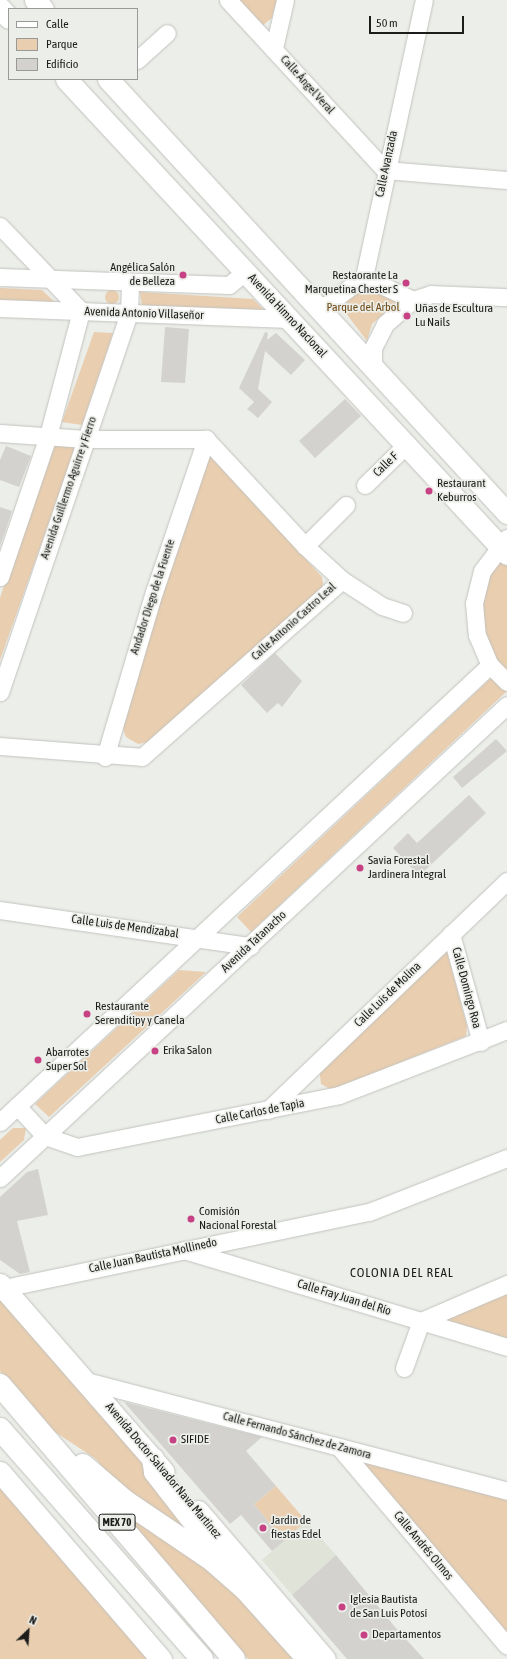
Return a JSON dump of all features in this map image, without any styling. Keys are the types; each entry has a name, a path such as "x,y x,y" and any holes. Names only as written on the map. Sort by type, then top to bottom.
{"highway":[{"name":"MEX 70","path":"0,1385 234,1659"},
{"name":"MEX 70","path":"0,1429 202,1659"},
{"path":"39,1430 125,1501 212,1560 245,1589 286,1659"},
{"path":"153,1459 155,1472 245,1589 308,1659"},
{"path":"136,1584 187,1659"}],"main road":[{"path":"35,0 43,8"},
{"path":"0,8 8,17"},
{"name":"Avenida Himno Nacional","path":"67,80 289,319 505,545"},
{"path":"111,80 322,308 507,513"},
{"name":"Avenida Doctor Salvador Nava Martínez","path":"2,1286 86,1381 325,1659"},
{"path":"0,1472 161,1659"}],"street":[{"name":"Calle Ángel Veral","path":"228,0 274,48 385,170"},
{"path":"274,48 285,0"},
{"name":"Calle Avanzada","path":"364,277 385,170 424,0"},
{"path":"138,59 167,33"},
{"path":"385,170 507,180"},
{"path":"0,226 48,279 81,311 48,436 0,577"},
{"path":"0,277 130,283 229,285 240,276 241,268"},
{"path":"322,308 364,277 414,300"},
{"name":"Avenida Guillermo Aguirre y Fierro","path":"0,692 129,313 130,283"},
{"path":"373,366 373,348 385,324 414,300 431,294 507,297"},
{"name":"Avenida Antonio Villaseñor","path":"0,308 289,319"},
{"path":"0,433 86,439 206,439"},
{"name":"Calle Antonio Castro Leal","path":"0,746 106,757 142,757 342,580 305,546 206,439"},
{"name":"Andador Diego de la Fuente","path":"106,757 154,592 206,439"},
{"name":"Calle F","path":"365,485 407,444"},
{"path":"305,546 346,505"},
{"path":"505,545 482,571 474,603 477,635 490,665 507,682"},
{"path":"342,580 382,606 403,613"},
{"path":"0,1122 490,665"},
{"name":"Avenida Tatanacho","path":"0,1178 507,705"},
{"name":"Calle Luis de Molina","path":"268,1110 507,881"},
{"name":"Calle Luis de Mendizabal","path":"0,910 199,937 250,946"},
{"name":"Calle Domingo Roa","path":"451,934 480,1042"},
{"name":"Calle Carlos de Tapia","path":"17,1106 45,1136 76,1147 339,1095 480,1042 507,1030"},
{"name":"Calle Juan Bautista Mollinedo","path":"2,1286 369,1212 507,1158"},
{"name":"Calle Fray Juan del Río","path":"182,1249 507,1347"},
{"path":"404,1368 421,1321 507,1284"},
{"name":"Calle Fernando Sánchez de Zamora","path":"86,1381 507,1491"},
{"name":"Calle Andrés Olmos","path":"339,1447 507,1646"}],"shaded area":[{"path":"306,1521 336,1555 292,1595 262,1560"}],"green space":[{"path":"238,0 277,0 272,18 263,25"},
{"path":"0,288 42,290 61,308 0,305"},
{"path":"109,290 115,290 119,294 119,300 115,304 109,304 105,300 105,294"},
{"name":"Parque del Arbol","path":"359,291 378,291 397,302 372,324 367,341 345,312 347,300"},
{"path":"140,292 253,299 270,316 143,313"},
{"path":"94,332 113,333 82,425 62,422"},
{"path":"51,444 76,446 0,660 0,598"},
{"path":"209,453 322,577 323,584 320,591 153,741 138,744 126,737 120,720"},
{"path":"507,539 507,682 477,635 482,571"},
{"path":"493,676 507,691 251,932 237,917"},
{"path":"445,944 467,1026 466,1036 332,1090 321,1084 319,1067"},
{"path":"179,970 206,972 49,1117 35,1104"},
{"path":"13,1128 26,1128 24,1140 0,1162 0,1140"},
{"path":"507,1284 507,1347 421,1321"},
{"path":"0,1292 81,1385 217,1555 130,1500 96,1459 49,1428 0,1371"},
{"path":"339,1447 507,1491 507,1646"},
{"path":"0,1483 150,1659 0,1659"},
{"path":"276,1486 306,1521 284,1541 254,1504"},
{"path":"125,1501 325,1659 248,1659 119,1509"}],"building":[{"path":"165,327 189,329 185,383 161,382"},
{"path":"265,332 268,333 267,340 276,333 305,360 291,375 265,351 258,389 272,402 258,418 247,409 254,402 239,388"},
{"path":"345,399 361,416 315,458 299,441"},
{"path":"6,446 31,456 19,487 0,480 0,460"},
{"path":"0,507 12,511 0,546"},
{"path":"275,653 302,681 282,707 278,703 267,713 241,685"},
{"path":"496,739 507,751 462,788 453,777"},
{"path":"469,795 486,813 419,876 393,848 408,833 417,843"},
{"path":"38,1169 48,1215 17,1221 30,1272 20,1274 0,1260 0,1197 27,1172"},
{"path":"124,1402 262,1437 246,1451 276,1486 254,1504 284,1541 272,1551 241,1515 230,1524"},
{"path":"336,1555 395,1627 424,1659 347,1659 292,1595"}],"place":[{"name":"Angélica Salón de Belleza","path":"183,275"},
{"name":"Restaorante La Marquetina Chester S","path":"406,283"},
{"name":"Uñas de Escultura Lu Nails","path":"407,316"},
{"name":"Restaurant Keburros","path":"429,491"},
{"name":"Savia Forestal Jardinera Integral","path":"360,868"},
{"name":"Restaurante Serenditipy y Canela","path":"87,1014"},
{"name":"Erika Salon","path":"155,1051"},
{"name":"Abarrotes Super Sol","path":"38,1060"},
{"name":"Comisión Nacional Forestal","path":"191,1219"},
{"name":"SIFIDE","path":"173,1440"},
{"name":"Jardin de fiestas Edel","path":"263,1528"},
{"name":"Iglesia Bautista de San Luis Potosí","path":"342,1607"},
{"name":"Departamentos","path":"364,1635"}],"district":[{"name":"COLONIA DEL REAL","path":"402,1273"}]}
